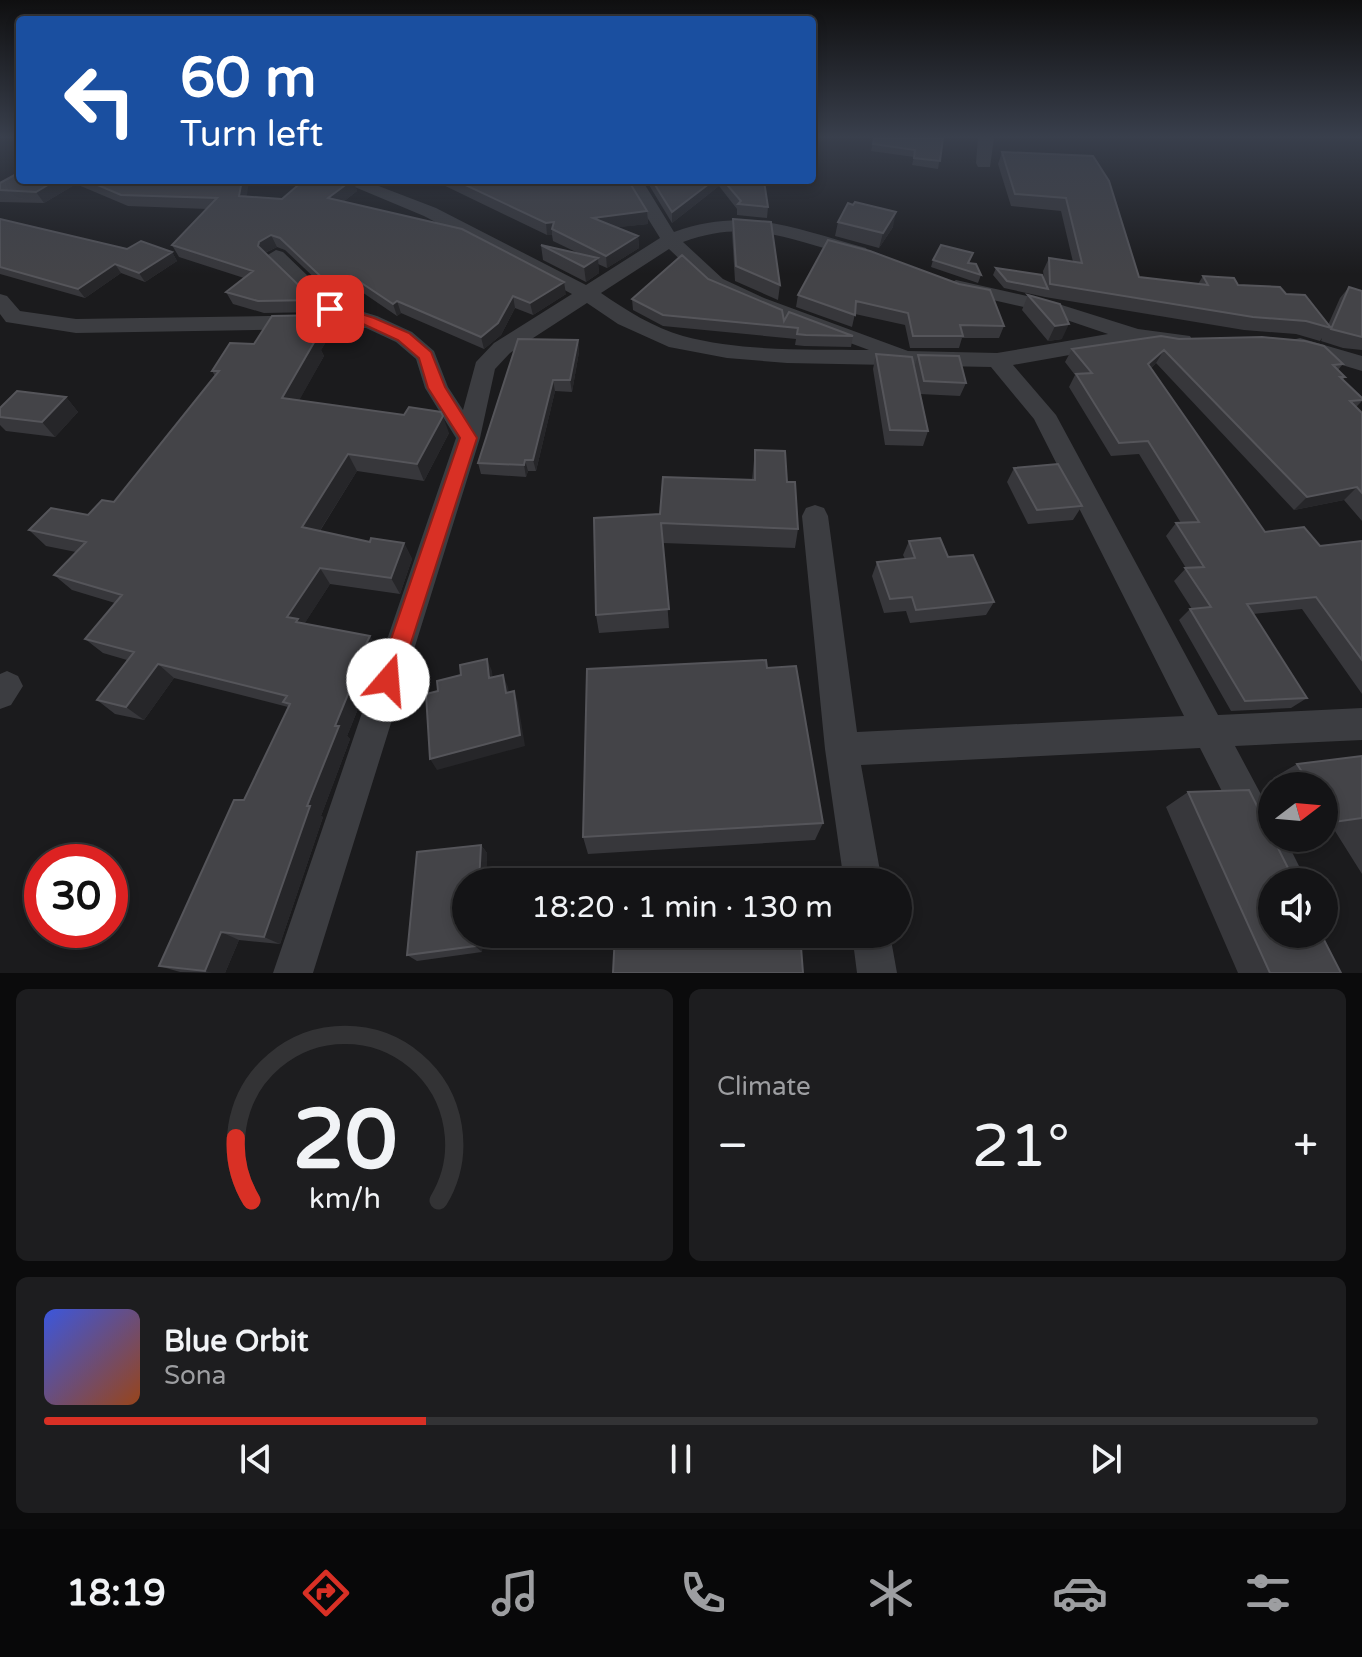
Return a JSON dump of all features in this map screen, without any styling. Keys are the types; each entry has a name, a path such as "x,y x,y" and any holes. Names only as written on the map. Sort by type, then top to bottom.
{"street":[{"path":"357,184 430,212 588,294 625,319 677,342 727,351 787,356 997,360 1136,336"},
{"path":"635,184 670,240 716,283 757,302 844,331 914,359"},
{"path":"293,973 468,438 484,367 502,348 670,240 725,224 759,225 890,262"},
{"path":"276,256 330,309 369,321 404,337 426,356 437,388 468,438"},
{"path":"934,278 963,289 1042,305 1136,336 1171,342 1212,341"},
{"path":"0,289 13,317 76,326 369,321"},
{"path":"1281,343 1296,344 1362,364"},
{"path":"997,360 1044,415 1281,868"},
{"path":"815,516 842,749 861,868"},
{"path":"842,749 1362,724"},
{"path":"873,948 877,973"}],"building":[{"path":"0,183 49,184 36,192 0,190"},
{"path":"1012,183 1110,183 1139,277 1208,285 1203,276 1234,278 1238,285 1280,287 1286,294 1305,295 1331,328 1306,321 1253,317 1050,284 1049,258 1082,263 1066,198 1015,194"},
{"path":"95,184 241,184 239,196 282,199 299,184 347,184 328,198 462,229 564,282 530,303 513,296 498,323 481,337 397,301 393,304 351,276 342,292 334,289 280,238 271,235 259,242 258,246 314,300 258,301 226,292 253,271 172,245 217,198 121,195"},
{"path":"463,184 630,184 647,211 593,218 638,236 606,256 552,229 554,222 546,223"},
{"path":"654,184 709,184 672,212"},
{"path":"726,184 764,184 768,207 738,204 741,201"},
{"path":"855,202 896,212 883,233 838,222 848,203 853,205"},
{"path":"0,219 127,249 141,241 172,252 139,273 115,264 78,289 0,267"},
{"path":"733,219 771,222 780,285 736,266"},
{"path":"828,240 870,251 959,284 990,290 1004,326 960,325 963,336 913,336 908,313 856,301 855,315 798,295"},
{"path":"541,245 598,258 584,267"},
{"path":"941,245 973,253 968,263 976,264 981,275 933,260"},
{"path":"682,255 708,279 782,310 784,321 789,312 853,336 806,335 797,334 798,328 663,315 632,299"},
{"path":"996,268 1042,275 1048,289 1007,281"},
{"path":"1349,287 1362,291 1362,337 1331,329"},
{"path":"1028,295 1060,304 1069,324 1055,326"},
{"path":"324,315 310,339 316,339 282,398 404,415 409,407 441,412 443,416 417,464 348,454 302,527 370,542 371,538 404,543 391,578 320,568 287,617 298,619 296,622 370,636 358,660 362,660 335,726 339,726 307,806 310,806 264,937 221,932 205,971 159,966 234,800 244,800 290,704 283,702 287,696 158,664 126,707 97,700 134,652 85,639 122,595 54,575 86,542 29,530 51,508 88,515 102,500 114,502 219,371 212,371 230,343 254,344 272,316"},
{"path":"1161,336 1179,339 1262,337 1324,346 1343,364 1333,365 1345,377 1340,377 1362,398 1350,401 1362,413 1362,493 1357,487 1307,497 1164,350 1148,364 1265,532 1304,527 1320,546 1362,541 1362,660 1316,597 1247,604 1307,698 1245,701 1190,609 1211,607 1185,568 1204,567 1176,523 1199,522 1148,441 1119,443 1076,374 1092,373 1072,349"},
{"path":"518,339 578,340 570,380 553,380 533,460 525,460 524,465 478,463"},
{"path":"876,354 912,357 928,431 890,430"},
{"path":"918,355 959,356 966,383 924,381"},
{"path":"17,391 66,397 42,422 0,417 0,408"},
{"path":"755,450 785,451 787,482 795,482 798,529 661,523 669,609 596,615 594,518 660,514 663,477 755,480"},
{"path":"1058,464 1082,506 1037,510 1014,468"},
{"path":"940,538 948,557 973,555 994,602 916,610 912,597 890,599 877,562 915,558 909,541"},
{"path":"487,659 489,678 503,675 506,693 514,691 520,735 430,759 426,694 438,691 437,681 461,675 460,665"},
{"path":"766,660 767,668 796,666 823,823 583,837 587,669"},
{"path":"1362,756 1362,818 1338,821 1338,772 1302,772 1297,764"},
{"path":"1249,790 1258,808 1258,852 1280,852 1288,868 1258,868 1258,947 1188,792"},
{"path":"481,845 480,868 452,868 452,948 460,948 407,955 417,852"},
{"path":"614,948 801,948 803,973 613,973"},
{"path":"1259,948 1328,948 1341,973 1270,973"}],"route":[{"path":"330,309 369,321 404,337 426,356 437,388 468,438 388,680"}]}
